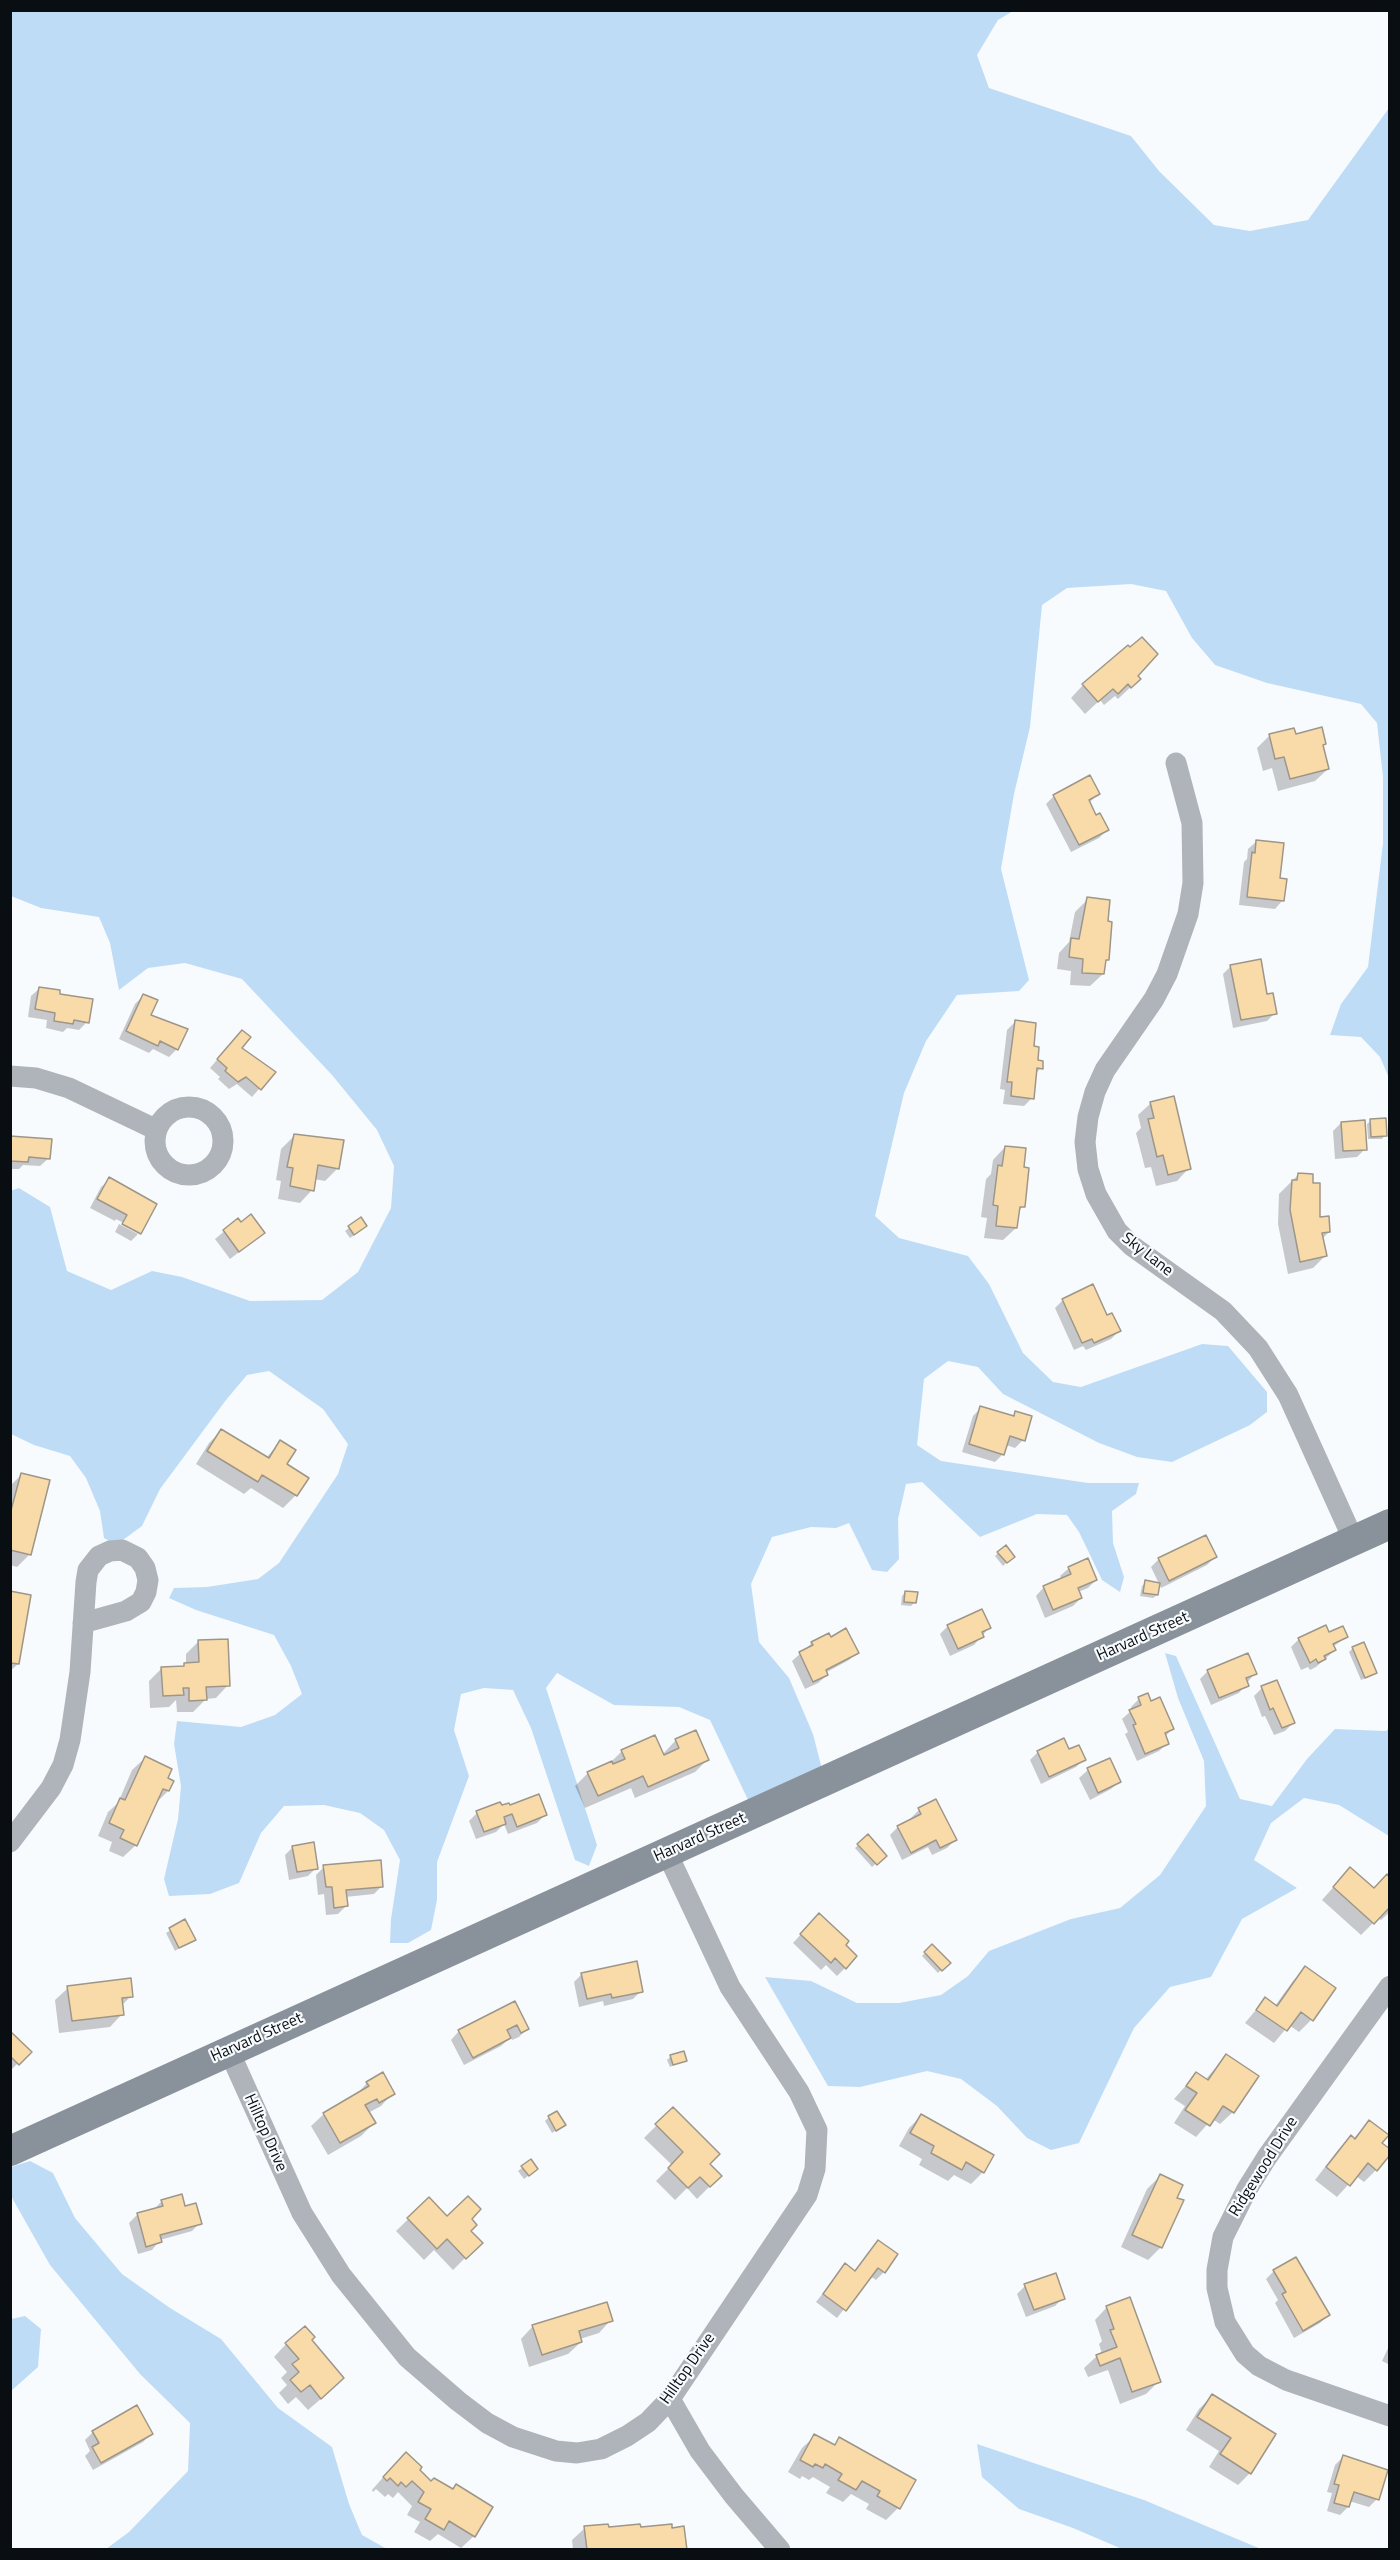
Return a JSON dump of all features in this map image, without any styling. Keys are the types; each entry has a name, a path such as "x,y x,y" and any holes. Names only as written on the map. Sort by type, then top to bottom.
{"main road":[{"name":"Harvard Street","path":"10,2151 1389,1524"}],"street":[{"name":"Sky Lane","path":"1176,763 1192,823 1193,883 1188,914 1167,974 1154,999 1106,1070 1095,1092 1088,1117 1085,1142 1088,1169 1096,1194 1117,1232 1131,1246 1223,1311 1241,1328 1268,1363 1288,1395 1354,1541"},
{"path":"10,1076 36,1078 69,1088 157,1130"},
{"path":"10,1842 37,1809 63,1765 76,1713 83,1623"},
{"name":"Hilltop Drive","path":"229,2051 302,2214 341,2274 407,2357 487,2423 513,2437 556,2451 577,2453 601,2449 648,2422 670,2399 807,2195 815,2169 817,2130 799,2092 730,1987 667,1853"},
{"name":"Ridgewood Drive","path":"1389,1986 1247,2188 1223,2237 1217,2270 1217,2288 1225,2322 1245,2354 1259,2366 1286,2380 1389,2416"},
{"path":"670,2399 700,2451 734,2496 780,2550"}],"shaded area":[{"path":"11,11 1013,11 998,20 977,55 989,88 1131,136 1159,171 1214,225 1250,231 1308,220 1389,108 1389,1078 1380,1057 1361,1037 1330,1035 1341,1004 1368,967 1383,843 1383,777 1377,723 1361,704 1267,683 1215,665 1192,638 1166,591 1131,584 1067,588 1042,605 1030,727 1014,794 1001,869 1029,980 1019,991 957,995 926,1041 904,1093 875,1216 899,1238 968,1256 989,1284 1023,1353 1053,1382 1081,1387 1202,1344 1228,1346 1267,1392 1267,1412 1250,1425 1172,1462 1137,1457 1099,1443 1003,1394 978,1367 948,1361 924,1379 917,1445 941,1461 1088,1483 1139,1483 1136,1494 1112,1511 1113,1543 1124,1577 1120,1592 1102,1580 1079,1532 1067,1515 1037,1514 980,1537 922,1482 906,1484 898,1519 899,1559 887,1572 872,1570 849,1523 836,1528 811,1527 772,1537 751,1584 759,1642 789,1678 813,1734 822,1769 749,1802 710,1720 679,1707 614,1705 557,1673 546,1688 597,1845 589,1866 575,1860 531,1728 513,1690 484,1688 461,1694 454,1730 469,1776 437,1862 437,1900 431,1930 408,1943 390,1943 391,1919 400,1860 384,1830 360,1813 324,1805 284,1806 261,1833 239,1883 210,1894 169,1896 164,1879 178,1819 181,1786 174,1744 177,1721 241,1727 275,1715 302,1694 291,1666 274,1635 196,1610 169,1598 174,1588 207,1587 258,1579 279,1563 338,1474 348,1444 323,1409 269,1371 247,1375 160,1489 142,1526 116,1545 104,1538 100,1511 86,1478 70,1456 34,1445 11,1434 10,1191 19,1188 50,1207 67,1271 111,1290 152,1271 182,1277 250,1301 322,1300 358,1272 391,1208 394,1166 377,1130 332,1075 242,979 185,963 148,968 119,990 110,943 99,917 41,908 11,896"},
{"path":"1165,1653 1176,1656 1240,1799 1272,1806 1307,1759 1335,1729 1386,1731 1389,1728 1389,1836 1339,1805 1304,1798 1271,1823 1254,1860 1297,1888 1242,1919 1211,1977 1170,1987 1134,2028 1079,2143 1051,2150 1027,2138 997,2106 961,2079 927,2071 860,2087 828,2086 765,1977 811,1981 857,2003 899,2003 941,1995 968,1976 989,1951 1071,1919 1120,1908 1160,1875 1206,1806 1204,1761 1178,1698"},
{"path":"30,2161 53,2173 75,2218 122,2274 170,2308 221,2339 278,2408 332,2447 349,2504 362,2535 387,2549 106,2549 129,2532 188,2471 190,2423 140,2374 50,2265 11,2196 11,2167"},
{"path":"25,2316 41,2329 38,2367 11,2391 11,2319"},
{"path":"977,2444 1144,2500 1261,2549 1122,2549 1073,2528 1019,2509 982,2477"}],"building":[{"path":"1142,637 1158,654 1138,676 1141,679 1131,688 1128,684 1118,694 1113,689 1098,702 1082,684 1128,645 1130,647"},
{"path":"1322,727 1326,744 1323,745 1329,769 1290,779 1284,757 1275,759 1269,734 1294,728 1296,734"},
{"path":"1090,775 1100,794 1089,800 1096,815 1100,813 1109,830 1079,845 1053,795"},
{"path":"1256,840 1284,843 1280,878 1287,879 1284,901 1247,897 1252,852 1255,853"},
{"path":"1087,897 1110,900 1108,921 1112,922 1109,960 1106,960 1104,974 1082,973 1083,959 1069,957 1071,938 1079,939"},
{"path":"1261,959 1267,994 1273,993 1277,1014 1241,1020 1230,965"},
{"path":"39,987 60,990 60,994 93,999 89,1023 74,1020 73,1024 54,1021 55,1013 35,1009"},
{"path":"143,994 158,1000 151,1015 188,1029 178,1050 160,1041 158,1046 126,1031"},
{"path":"1015,1020 1036,1023 1034,1046 1039,1047 1038,1060 1043,1061 1043,1069 1037,1068 1034,1099 1011,1096 1012,1082 1007,1082"},
{"path":"242,1030 251,1037 242,1048 276,1072 261,1090 246,1077 238,1082 225,1071 227,1068 217,1059"},
{"path":"1174,1096 1191,1169 1168,1175 1163,1155 1157,1157 1148,1119 1154,1118 1150,1102"},
{"path":"1386,1118 1387,1136 1371,1137 1370,1119"},
{"path":"1365,1120 1367,1150 1343,1151 1341,1122"},
{"path":"294,1134 344,1140 339,1169 318,1165 314,1191 290,1186 293,1168 287,1167"},
{"path":"10,1136 52,1139 50,1159 29,1157 28,1162 10,1161"},
{"path":"1005,1146 1026,1148 1024,1167 1029,1168 1025,1207 1020,1207 1017,1228 996,1226 998,1206 993,1205 998,1165 1002,1166"},
{"path":"1298,1173 1313,1174 1313,1183 1320,1183 1320,1217 1329,1216 1330,1232 1322,1233 1327,1256 1300,1262 1290,1210 1292,1180 1297,1180"},
{"path":"109,1177 157,1204 141,1234 122,1224 127,1215 97,1199"},
{"path":"251,1214 265,1233 239,1252 223,1230 238,1218 241,1222"},
{"path":"361,1217 367,1226 354,1235 348,1226"},
{"path":"1093,1284 1107,1315 1112,1313 1121,1331 1094,1343 1092,1339 1082,1343 1062,1299"},
{"path":"980,1406 1014,1416 1015,1411 1032,1416 1025,1441 1010,1436 1004,1455 969,1444"},
{"path":"221,1429 269,1458 280,1440 296,1450 287,1464 309,1478 297,1496 262,1475 258,1482 207,1451"},
{"path":"21,1473 50,1480 31,1555 10,1550 10,1514"},
{"path":"1206,1535 1217,1557 1169,1581 1158,1558"},
{"path":"1006,1545 1015,1557 1007,1563 997,1552"},
{"path":"1088,1558 1097,1580 1078,1588 1082,1598 1053,1610 1043,1586 1071,1574 1068,1567"},
{"path":"1145,1580 1160,1583 1158,1595 1143,1593"},
{"path":"10,1591 31,1595 19,1664 10,1663"},
{"path":"905,1591 918,1592 916,1603 904,1602"},
{"path":"982,1609 991,1628 982,1632 984,1637 958,1649 947,1625"},
{"path":"1326,1625 1329,1632 1343,1626 1348,1637 1333,1644 1336,1650 1324,1656 1326,1659 1318,1663 1316,1659 1310,1663 1298,1638"},
{"path":"846,1628 859,1653 826,1670 828,1675 813,1682 799,1652 813,1645 811,1642 829,1633 831,1637"},
{"path":"228,1639 230,1686 206,1687 207,1700 189,1701 189,1688 183,1688 184,1695 163,1696 161,1667 184,1666 184,1663 199,1662 198,1640"},
{"path":"1364,1642 1377,1673 1365,1678 1352,1647"},
{"path":"1248,1653 1257,1674 1246,1678 1249,1686 1219,1698 1207,1670"},
{"path":"1277,1680 1295,1723 1282,1728 1273,1708 1270,1710 1261,1686"},
{"path":"1148,1693 1151,1701 1160,1697 1174,1729 1165,1733 1169,1744 1145,1754 1129,1710 1141,1705 1138,1697"},
{"path":"696,1730 709,1760 648,1787 643,1776 598,1796 587,1772 612,1761 613,1764 625,1759 621,1750 655,1735 664,1755 679,1748 675,1739"},
{"path":"1064,1738 1069,1749 1079,1745 1086,1760 1049,1777 1037,1751"},
{"path":"145,1756 172,1769 168,1778 174,1781 169,1791 163,1789 137,1846 120,1838 124,1830 109,1823 120,1798 125,1800"},
{"path":"1110,1758 1121,1782 1098,1793 1087,1768"},
{"path":"539,1794 547,1815 517,1827 512,1814 504,1817 506,1824 484,1832 476,1811 500,1802 502,1805 509,1803 510,1805"},
{"path":"936,1799 957,1840 940,1848 936,1840 911,1853 897,1826 921,1814 918,1808"},
{"path":"868,1834 887,1856 877,1865 857,1844"},
{"path":"314,1842 318,1869 297,1872 292,1846"},
{"path":"381,1860 383,1887 346,1890 348,1906 334,1908 332,1887 326,1887 323,1865"},
{"path":"1350,1867 1374,1888 1387,1874 1390,1877 1390,1907 1374,1924 1333,1887"},
{"path":"819,1913 849,1941 846,1945 857,1956 846,1969 835,1958 831,1963 800,1934"},
{"path":"185,1919 196,1940 179,1948 169,1928"},
{"path":"932,1944 951,1963 942,1971 924,1952"},
{"path":"637,1961 643,1992 612,1998 611,1994 587,1999 581,1973"},
{"path":"1305,1966 1336,1988 1313,2021 1301,2012 1287,2031 1256,2010 1265,1997 1277,2006"},
{"path":"131,1978 133,1997 122,1998 124,2015 72,2021 67,1986"},
{"path":"515,2001 529,2029 521,2033 517,2025 507,2030 511,2038 473,2058 458,2030"},
{"path":"10,2031 32,2052 19,2065 10,2056"},
{"path":"684,2051 687,2061 673,2065 670,2055"},
{"path":"1226,2054 1259,2076 1234,2113 1223,2106 1210,2126 1185,2110 1197,2093 1186,2086 1196,2072 1208,2080"},
{"path":"383,2072 395,2094 379,2103 377,2099 365,2105 376,2123 340,2143 323,2113 369,2086 366,2082"},
{"path":"673,2107 720,2154 710,2164 722,2176 710,2187 700,2177 688,2188 668,2168 683,2152 655,2124"},
{"path":"557,2111 566,2125 556,2131 548,2116"},
{"path":"921,2114 994,2155 984,2173 966,2162 962,2170 931,2153 934,2146 910,2133"},
{"path":"1369,2120 1389,2135 1382,2143 1390,2149 1390,2155 1377,2171 1368,2163 1350,2186 1326,2167 1351,2135 1355,2139"},
{"path":"531,2159 538,2169 529,2176 521,2166"},
{"path":"1160,2174 1183,2185 1177,2198 1184,2200 1162,2248 1132,2235"},
{"path":"182,2194 185,2206 196,2203 202,2224 160,2235 162,2242 146,2247 137,2213 163,2206 161,2200"},
{"path":"468,2196 481,2209 472,2219 477,2225 471,2231 483,2243 466,2259 447,2239 437,2249 407,2218 429,2197 447,2216"},
{"path":"878,2240 898,2254 885,2273 878,2268 846,2311 823,2294 845,2263 855,2271"},
{"path":"1296,2257 1330,2315 1303,2331 1282,2294 1286,2292 1273,2270"},
{"path":"1056,2273 1065,2299 1034,2310 1024,2284"},
{"path":"1130,2297 1161,2382 1132,2392 1120,2358 1100,2366 1096,2355 1117,2347 1110,2330 1114,2329 1106,2306"},
{"path":"607,2302 613,2321 579,2331 582,2342 542,2355 532,2325"},
{"path":"305,2326 315,2337 312,2340 344,2378 321,2399 310,2385 301,2392 290,2380 299,2372 292,2364 299,2359 285,2343"},
{"path":"1212,2394 1276,2434 1251,2474 1220,2454 1231,2438 1197,2417"},
{"path":"137,2405 153,2434 101,2463 92,2447 99,2443 92,2431"},
{"path":"814,2434 835,2445 839,2437 916,2480 900,2509 877,2496 880,2491 862,2481 856,2490 838,2480 842,2474 825,2464 823,2468 815,2464 813,2467 800,2460"},
{"path":"406,2452 422,2467 420,2470 431,2481 434,2478 453,2489 456,2484 493,2507 475,2537 449,2521 444,2530 425,2519 431,2509 418,2502 424,2492 412,2481 406,2487 401,2482 398,2486 390,2478 387,2481 383,2477"},
{"path":"1343,2455 1388,2470 1379,2500 1354,2492 1349,2507 1334,2503 1339,2485 1334,2484"},
{"path":"608,2524 609,2527 640,2524 641,2527 672,2524 672,2528 684,2526 687,2550 587,2550 584,2526"}]}
